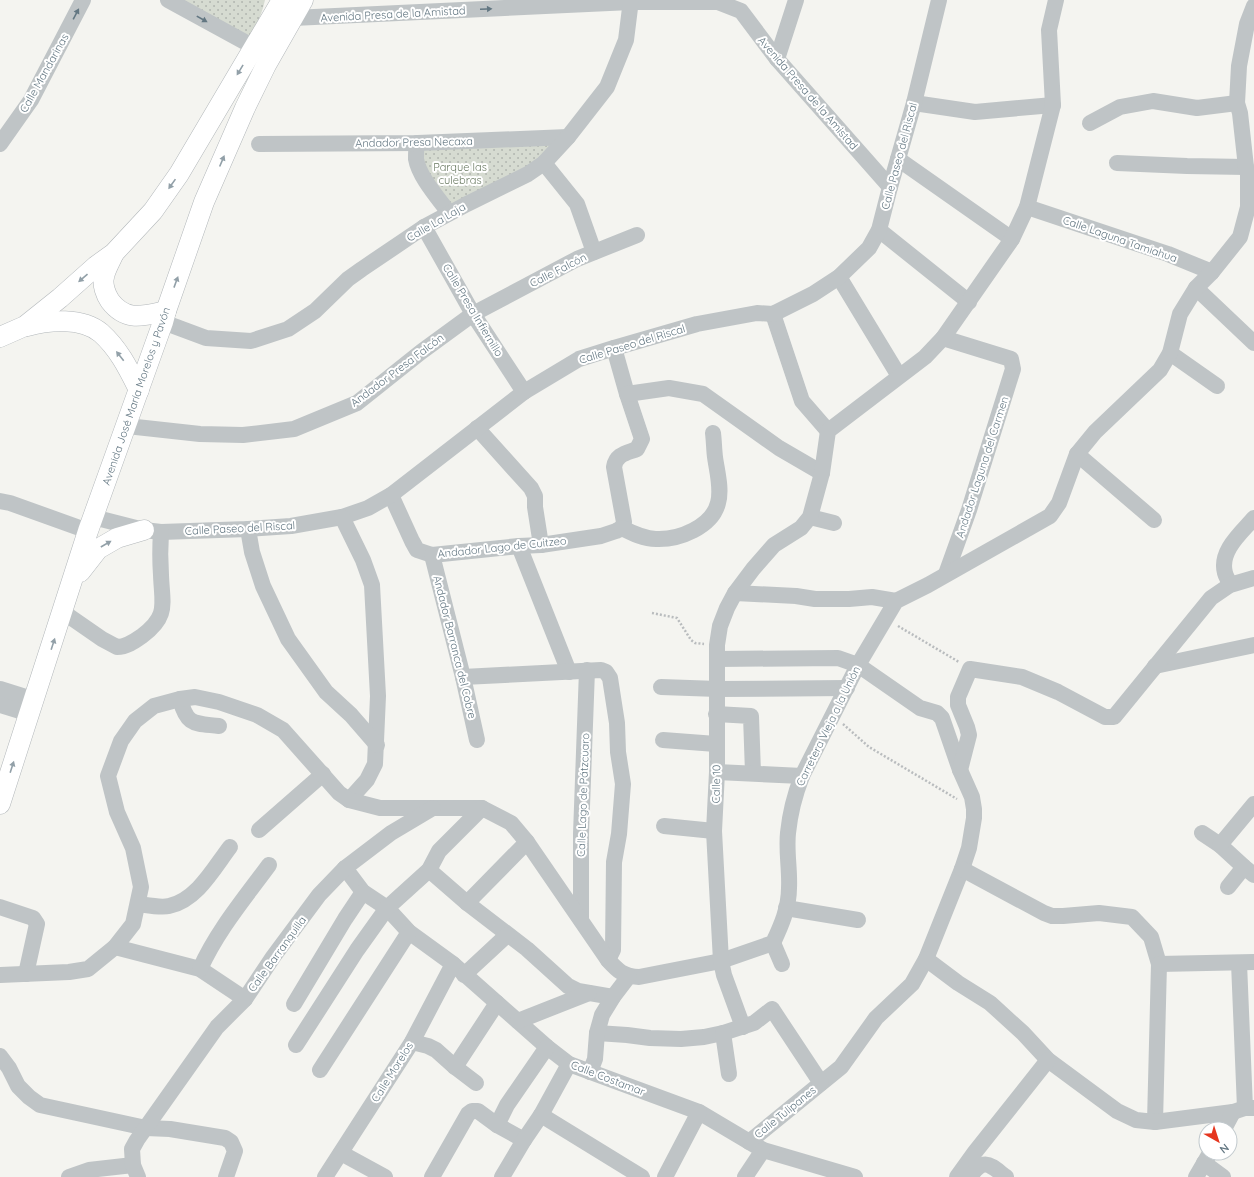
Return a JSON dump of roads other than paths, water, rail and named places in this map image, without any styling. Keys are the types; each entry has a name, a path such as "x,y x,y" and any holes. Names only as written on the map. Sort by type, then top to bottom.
{"main road":[{"name":"Avenida José María Morelos y Pavón","path":"0,804 63,612 71,583 204,202 245,108 266,65 303,0"},
{"path":"25,326 60,298 96,266 114,253 153,211 179,174 277,5"},
{"path":"114,253 103,278 105,294 115,308 127,315 164,317"},
{"path":"0,337 25,326 44,321 64,321 86,325 101,333 125,362 139,390"},
{"path":"71,583 98,549 117,538 153,531"}],"street":[{"name":"Calle Mandarinas","path":"0,144 31,100 83,0"},
{"path":"168,0 254,47"},
{"path":"777,59 796,0"},
{"name":"Calle Paseo del Riscal","path":"0,501 91,524 153,531 248,529 291,526 342,517 368,508 391,495 524,392 579,359 697,324 757,313 772,314 813,294 839,278 869,248 879,230 914,103 939,0"},
{"path":"735,593 752,569 774,545 801,528 810,517 822,473 828,431 925,357 943,338 1012,239 1027,207 1053,105 1049,30 1056,0"},
{"name":"Avenida Presa de la Amistad","path":"293,18 631,1 718,2 741,11 777,59 890,187"},
{"name":"Calle La Laja","path":"164,317 206,338 252,341 288,329 315,311 348,279 362,268 424,227 528,174 544,163 568,137 607,87 626,40 631,1"},
{"path":"735,593 796,596 815,599 872,597 896,601 1050,516 1059,503 1077,454 1095,432 1160,370 1170,353 1180,314 1196,288 1212,272 1240,237 1248,207 1248,174 1240,113 1237,103 1239,66 1247,24 1254,6"},
{"path":"1090,124 1120,107 1153,101 1197,108 1237,103"},
{"path":"914,103 975,112 1022,109 1053,105"},
{"name":"Andador Presa Necaxa","path":"259,144 417,143 568,137"},
{"path":"417,143 416,158 418,164 431,189 450,213"},
{"path":"898,159 1012,239"},
{"name":"Calle Falcón","path":"473,314 577,259 594,252 576,204 544,163"},
{"path":"1117,163 1246,167"},
{"name":"Calle Laguna Tamiahua","path":"1027,207 1168,254 1212,272"},
{"name":"Calle Presa Infiernillo","path":"424,227 473,314 524,392"},
{"path":"879,230 969,302"},
{"path":"594,252 637,235"},
{"path":"839,278 899,376"},
{"path":"1196,288 1254,343"},
{"name":"Andador Presa Falcón","path":"127,426 200,434 243,435 294,429 357,403 421,352 473,314"},
{"path":"772,314 802,401 828,431"},
{"name":"Andador Laguna del Carmen","path":"943,338 1011,359 1013,369 969,510 946,574"},
{"path":"614,348 642,439 637,449 619,456 615,461 614,467 624,522 622,528 633,534 655,540 672,539 694,530 708,521 718,504 720,491 713,433"},
{"path":"1170,353 1217,386"},
{"path":"627,394 669,388 703,394 779,448 822,473"},
{"path":"477,428 531,488 535,496 540,546"},
{"path":"1077,454 1154,520"},
{"name":"Andador Lago de Cuitzeo","path":"391,495 417,550 432,555 519,546 540,546 601,536 622,528"},
{"path":"342,517 363,560 372,585 378,696 375,764 367,780 349,800"},
{"path":"810,517 834,523"},
{"path":"1230,585 1225,573 1225,556 1234,540 1254,518"},
{"path":"248,529 252,552 263,586 288,640 326,692 351,715 377,745"},
{"path":"63,612 102,639 117,647 128,644 152,629 161,614 163,601 161,576 153,531"},
{"path":"519,546 569,672"},
{"name":"Andador Barranca del Cobre","path":"432,555 463,677 477,740"},
{"path":"960,770 969,735 968,727 958,706 958,697 970,669 1022,677 1058,692 1105,717 1114,717 1211,598 1230,585 1254,578"},
{"name":"Calle 10","path":"735,593 720,626 717,652 717,772 714,831 721,962 724,975 743,1027"},
{"name":"Carretera Vieja a la Unión","path":"772,944 783,922 786,908 789,888 788,833 795,795 802,776 831,716 858,665 896,601"},
{"path":"1155,666 1254,645"},
{"path":"717,652 838,658 858,665 920,708 937,712 942,718 960,770"},
{"name":"Calle Lago de Pátzcuaro","path":"581,921 581,834 587,670"},
{"path":"463,677 600,670 606,672 610,678 617,723 618,752 623,784 619,834 614,862 613,950 608,960"},
{"path":"660,687 718,689 847,688"},
{"path":"0,689 32,707"},
{"path":"1,979 26,974 69,972 88,969 115,947 133,924 141,887 133,848 117,812 108,776 121,741 135,721 154,706 180,699 195,698 213,701 257,715 283,730 339,793 349,800 380,808 482,808 511,823 527,842 608,960 618,970 629,976 639,977 721,962 772,944 782,964"},
{"path":"180,699 184,713 190,720 197,723 219,726"},
{"path":"0,705 32,707"},
{"path":"716,714 751,716 753,773"},
{"path":"663,740 716,744"},
{"name":"Calle Tulipanes","path":"748,1142 841,1067 876,1018 912,984 926,959 969,848 974,809 972,797 960,770"},
{"path":"717,772 802,776"},
{"path":"259,830 323,774"},
{"path":"1220,845 1254,804"},
{"name":"Calle Barranquilla","path":"136,1171 132,1150 146,1128 217,1027 245,999 273,957 319,895 345,868 391,833 435,807"},
{"path":"296,1045 357,950 387,908 429,870 439,851 482,808"},
{"path":"664,826 714,831"},
{"path":"1202,833 1220,845 1249,871 1228,887"},
{"path":"467,903 527,842"},
{"path":"138,904 168,907 185,899 200,885 230,847"},
{"path":"200,969 208,951 226,923 269,865"},
{"name":"Calle Costamar","path":"345,868 364,892 387,908 409,932 459,970 547,1047 569,1064 699,1112 763,1150 855,1177"},
{"path":"962,869 1044,914 1063,916 1100,913 1132,917 1151,937 1159,964 1155,1122"},
{"path":"429,870 467,903 538,959 568,986 578,991 612,997"},
{"path":"294,1004 344,919 364,892"},
{"path":"0,907 34,918 37,924 26,974"},
{"path":"786,908 858,920"},
{"path":"320,1070 409,932"},
{"name":"Calle Morelos","path":"325,1177 459,970 507,935"},
{"path":"115,947 200,969 245,999"},
{"path":"926,959 958,983 990,1003 1023,1033 1048,1060 1117,1111 1136,1120 1155,1122 1244,1109"},
{"path":"1159,964 1246,963 1244,1109 1232,1121"},
{"path":"590,1072 595,1059 597,1033 602,1015 612,997 629,976"},
{"path":"518,1021 589,993"},
{"path":"455,1067 497,1004"},
{"path":"597,1033 650,1038 681,1039 704,1037 743,1027 754,1022 772,1009 821,1083"},
{"path":"723,1033 729,1074"},
{"path":"412,1042 428,1046 436,1050 476,1083"},
{"path":"497,1125 507,1105 547,1047"},
{"path":"0,1056 9,1068 18,1086 29,1098 40,1105 146,1128 170,1129 225,1138 231,1142 235,1151 226,1177"},
{"path":"970,1177 980,1158 1048,1060"},
{"path":"502,1177 541,1115 569,1064"},
{"path":"432,1177 468,1114 472,1111 478,1111 497,1125 524,1140"},
{"path":"665,1177 699,1112"},
{"path":"541,1115 642,1177"},
{"path":"745,1177 763,1150"},
{"path":"341,1153 385,1177"},
{"path":"957,1177 980,1158"},
{"path":"980,1158 1006,1177"},
{"path":"1196,1177 1205,1161"},
{"path":"1210,1161 1223,1177"},
{"path":"69,1177 89,1170 136,1171"}],"park label":[{"name":"Parque las culebras","path":"460,173"}]}
